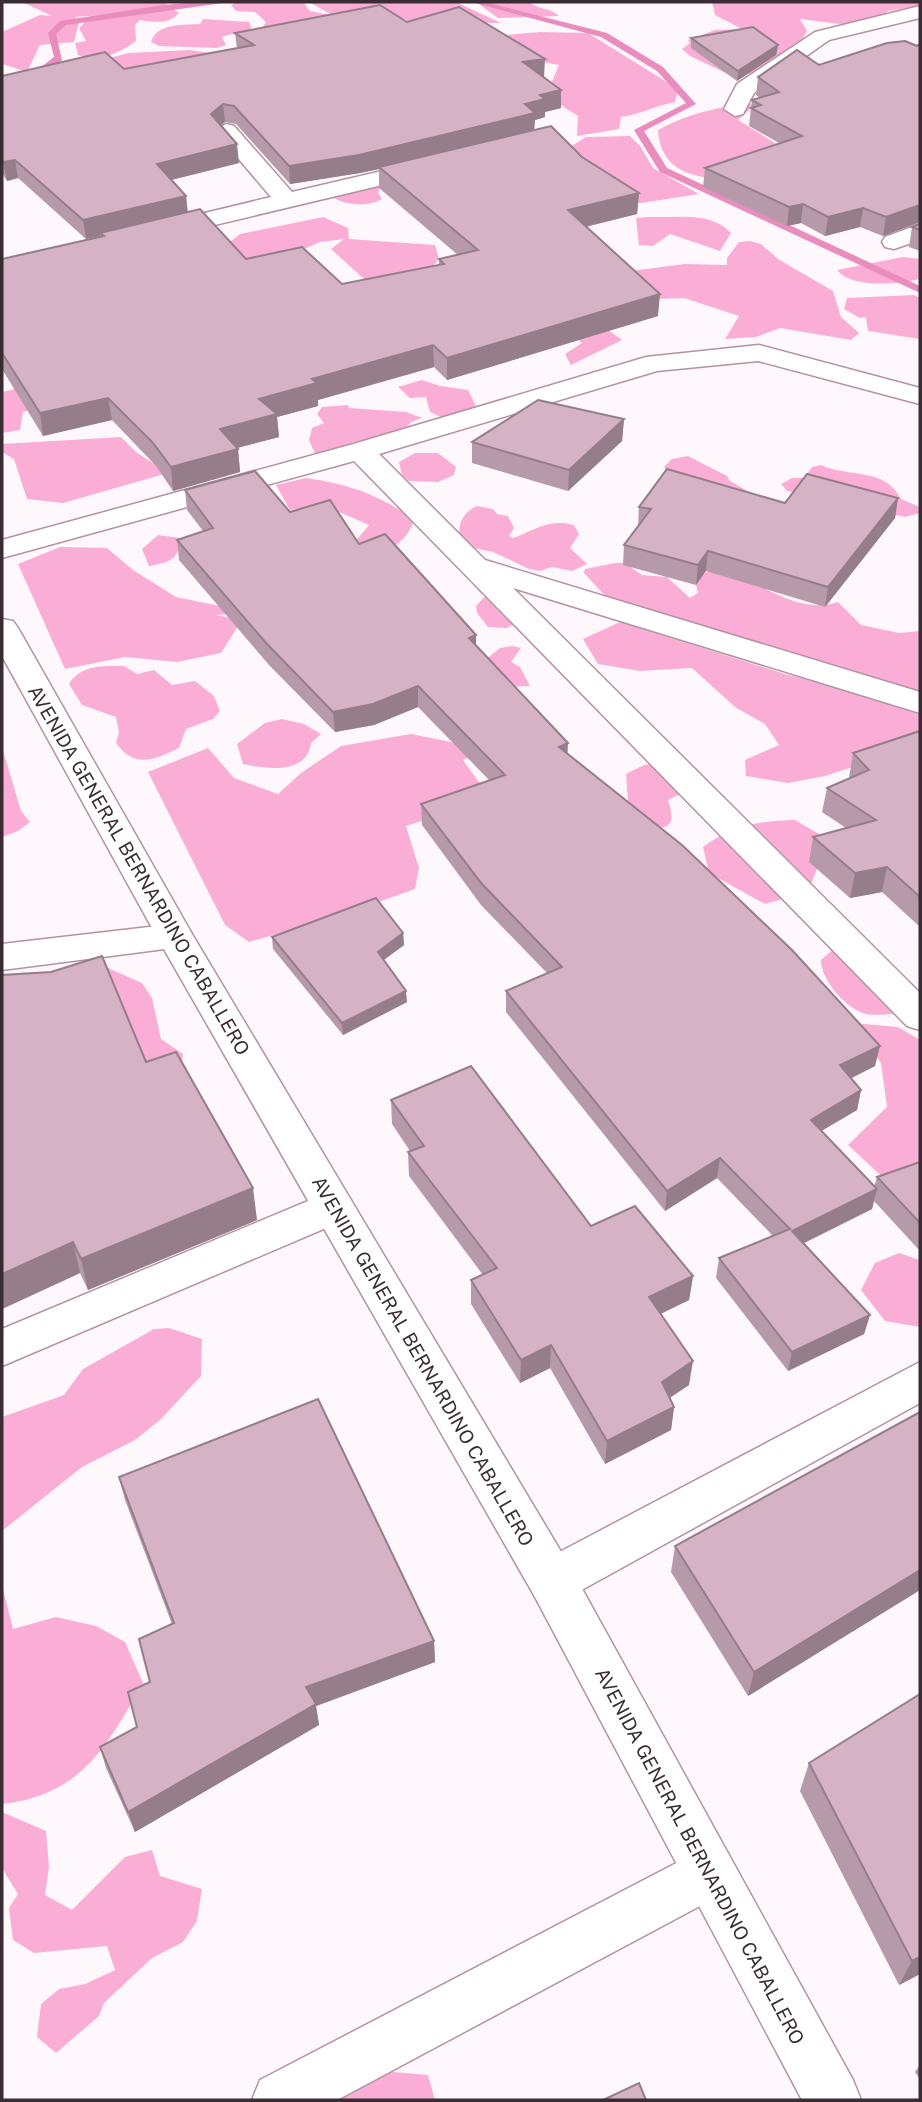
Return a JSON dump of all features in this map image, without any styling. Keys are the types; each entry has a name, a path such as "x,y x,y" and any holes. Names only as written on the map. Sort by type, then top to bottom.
{"street":[{"path":"735,109 745,89 822,36 920,12"},
{"path":"226,131 287,201"},
{"path":"138,237 450,162"},
{"path":"894,242 920,231"},
{"path":"2,549 360,451 668,361 759,353 920,396"},
{"path":"360,451 920,1016"},
{"path":"473,565 920,703"},
{"name":"AVENIDA GENERAL BERNARDINO CABALLERO","path":"2,628 175,937 552,1581 832,2100"},
{"path":"2,957 175,937"},
{"path":"2,1348 332,1207"},
{"path":"552,1581 920,1381"},
{"path":"280,2100 709,1872"}],"shaded area":[{"path":"22,2 163,2 179,13 166,21 140,20 135,25 136,41 116,53 93,58 78,55 75,43 86,41 79,28 85,22 111,17 75,17 79,22 74,42 40,45 27,72 2,64 2,32 40,15 52,16"},
{"path":"238,2 303,2 310,11 329,15 262,28 266,22 255,12 236,11 231,5"},
{"path":"309,2 456,2 501,23 409,22 403,18 332,15"},
{"path":"483,2 529,2 559,16 498,18 480,5"},
{"path":"712,2 920,2 920,6 888,11 882,18 848,25 800,19 807,31 801,42 753,74 728,74 690,56 682,49 690,43 688,40 715,30 742,29 715,15"},
{"path":"203,19 249,22 254,34 245,38 232,34 222,37 226,45 217,48 159,46 151,42 159,31 165,28 200,24"},
{"path":"540,32 588,33 678,89 675,102 621,117 619,129 577,136 578,116 553,100 549,89 559,65 537,61 495,36"},
{"path":"189,50 217,54 159,82 101,60 129,53"},
{"path":"756,104 738,120 813,167 720,179 697,176 678,168 664,153 658,130 705,111"},
{"path":"630,136 640,146 653,168 699,194 635,204 570,147 586,137"},
{"path":"383,180 378,193 382,199 377,202 350,204 333,197"},
{"path":"323,217 348,228 349,239 435,245 439,259 419,282 339,289 364,279 331,249 344,239 320,242 286,257 227,263 226,245 240,234"},
{"path":"636,218 704,219 714,221 731,233 720,251 670,234 653,246 639,245"},
{"path":"739,242 761,244 778,259 833,291 841,317 859,333 851,340 780,328 756,337 725,339 739,316 684,298 631,300 623,272 685,264 727,265 727,258"},
{"path":"903,257 920,259 920,279 864,283 844,276 837,270"},
{"path":"914,295 920,298 920,339 868,331 866,317 860,318 844,309 847,298"},
{"path":"600,324 622,340 571,365 565,354 582,343 569,333"},
{"path":"422,380 468,390 477,408 443,418 430,412 426,397 410,398 398,387"},
{"path":"24,387 66,400 23,412 20,430 2,433 2,392"},
{"path":"348,405 349,408 406,412 422,418 411,422 403,432 353,442 331,456 315,454 309,440 312,428 324,423 317,414 322,407"},
{"path":"121,437 136,452 168,473 63,503 27,499 14,459 2,452 2,444"},
{"path":"415,453 438,453 456,467 454,475 438,482 409,481 402,475 399,462"},
{"path":"688,456 727,476 730,481 758,497 671,474 664,467 672,459"},
{"path":"821,465 886,482 901,499 920,507 920,513 905,517 787,491 781,484 792,478 804,478 812,467"},
{"path":"306,478 363,492 415,519 404,538 389,548 371,551 349,549 369,525 323,505 290,510 276,485"},
{"path":"477,506 508,516 514,528 509,536 513,538 550,524 574,525 579,534 570,548 587,564 572,571 552,567 540,571 529,569 493,552 463,546 459,534 461,523 467,513"},
{"path":"158,535 180,538 178,551 172,559 149,566 142,549"},
{"path":"60,547 107,548 133,570 176,597 220,606 239,614 215,615 242,620 221,653 177,662 125,657 65,669 18,564"},
{"path":"625,563 642,575 667,577 690,598 698,593 696,585 704,574 718,569 798,602 824,605 838,602 861,625 899,633 920,631 920,703 746,645 730,633 674,622 636,604 609,600 584,573 585,569"},
{"path":"473,565 518,622 507,628 488,627 477,613 476,606 488,593 480,593 475,584"},
{"path":"620,622 788,675 839,684 920,715 920,745 825,776 788,783 746,776 745,760 779,745 765,724 735,707 692,668 640,671 598,664 583,639"},
{"path":"500,648 521,648 511,662 520,667 530,686 507,687 485,660"},
{"path":"101,666 124,666 137,674 154,670 172,685 195,681 214,696 220,711 213,719 186,729 179,748 153,759 130,756 116,743 119,732 116,717 82,705 69,684 74,677 86,670"},
{"path":"282,719 304,724 321,734 311,743 302,760 294,765 274,768 243,764 237,744 265,723"},
{"path":"411,734 461,744 501,743 463,760 489,796 480,803 406,826 419,868 415,889 325,921 249,942 225,925 148,772 208,748 234,778 278,794 301,773 341,746"},
{"path":"2,747 21,811 30,822 18,831 2,837"},
{"path":"666,760 680,794 668,800 671,810 670,823 667,826 639,831 624,813 628,800 626,774 644,765"},
{"path":"795,820 824,837 825,848 808,892 765,904 709,873 703,847 714,840 747,826"},
{"path":"837,946 900,1013 866,1014 858,1011 836,993 825,976 821,960"},
{"path":"99,964 142,983 152,998 161,1039 183,1054 182,1068 149,1082 2,985 69,968"},
{"path":"852,1023 898,1027 920,1040 920,1167 889,1183 848,1145 887,1107 881,1063"},
{"path":"899,1253 920,1260 920,1327 885,1321 861,1290 875,1263"},
{"path":"169,1328 202,1339 201,1376 160,1420 135,1440 82,1467 2,1531 2,1417 64,1395 83,1369 154,1329"},
{"path":"2,1585 13,1629 56,1617 96,1626 125,1642 143,1683 104,1747 89,1764 53,1790 30,1799 2,1804"},
{"path":"2,1812 46,1831 49,1867 45,1895 72,1910 125,1857 152,1850 160,1876 202,1889 197,1921 183,1942 152,1958 104,2003 99,2016 56,2053 37,2037 41,2004 59,1989 85,1984 115,1970 107,1946 34,1953 13,1940 9,1908 18,1894 2,1868"},
{"path":"393,2072 428,2075 435,2100 312,2100 349,2084"}],"building":[{"path":"380,5 407,22 459,7 545,59 523,62 561,90 540,95 545,99 525,104 535,113 359,155 289,166 234,106 223,104 211,114 237,144 157,164 186,196 83,220 15,160 3,162 2,76 105,52 124,69 254,45 235,33"},
{"path":"753,27 778,45 738,71 691,38"},
{"path":"905,41 917,46 920,44 920,205 886,217 863,208 828,217 803,204 789,207 705,168 802,136 751,108 761,105 752,100 779,92 758,77 797,50 819,65 887,43"},
{"path":"551,126 582,157 639,193 568,210 660,294 447,358 433,345 312,379 317,383 259,399 277,414 220,429 238,449 171,467 153,443 108,398 40,413 2,353 2,259 104,236 100,233 200,209 246,259 302,247 342,284 444,264 439,259 478,250 379,167"},
{"path":"538,400 624,419 569,470 472,442"},
{"path":"667,469 785,503 807,474 898,498 828,587 708,551 698,565 624,545 651,509 639,507"},
{"path":"255,471 290,512 330,500 359,544 385,534 476,635 469,638 568,743 559,747 682,845 792,950 880,1046 840,1065 861,1090 811,1120 877,1189 792,1231 870,1315 792,1352 719,1258 790,1229 720,1158 667,1191 506,991 562,967 482,884 421,804 505,775 418,686 373,704 333,712 267,644 177,540 213,528 185,490"},
{"path":"920,731 920,897 887,867 855,873 813,837 876,820 827,788 869,770 853,753"},
{"path":"376,898 403,933 378,952 406,991 342,1023 272,937"},
{"path":"102,956 146,1062 176,1052 253,1188 81,1259 73,1242 2,1274 2,975 51,972"},
{"path":"471,1066 591,1226 635,1206 693,1276 649,1297 693,1361 662,1382 674,1407 607,1441 551,1345 521,1360 471,1280 497,1268 408,1152 424,1146 391,1100"},
{"path":"920,1162 920,1223 877,1177"},
{"path":"318,1399 434,1641 306,1687 316,1704 128,1812 100,1747 137,1727 128,1692 150,1682 139,1639 174,1623 119,1477"},
{"path":"920,1412 920,1570 754,1672 675,1546"},
{"path":"920,1694 920,1957 912,1961 809,1763"},
{"path":"639,2083 646,2100 603,2100"}],"waterway":[{"path":"2,86 35,76 59,58 52,33 63,23 163,7 226,2"},
{"path":"475,2 604,35 660,69 692,104 639,130 663,170 920,290"}]}
